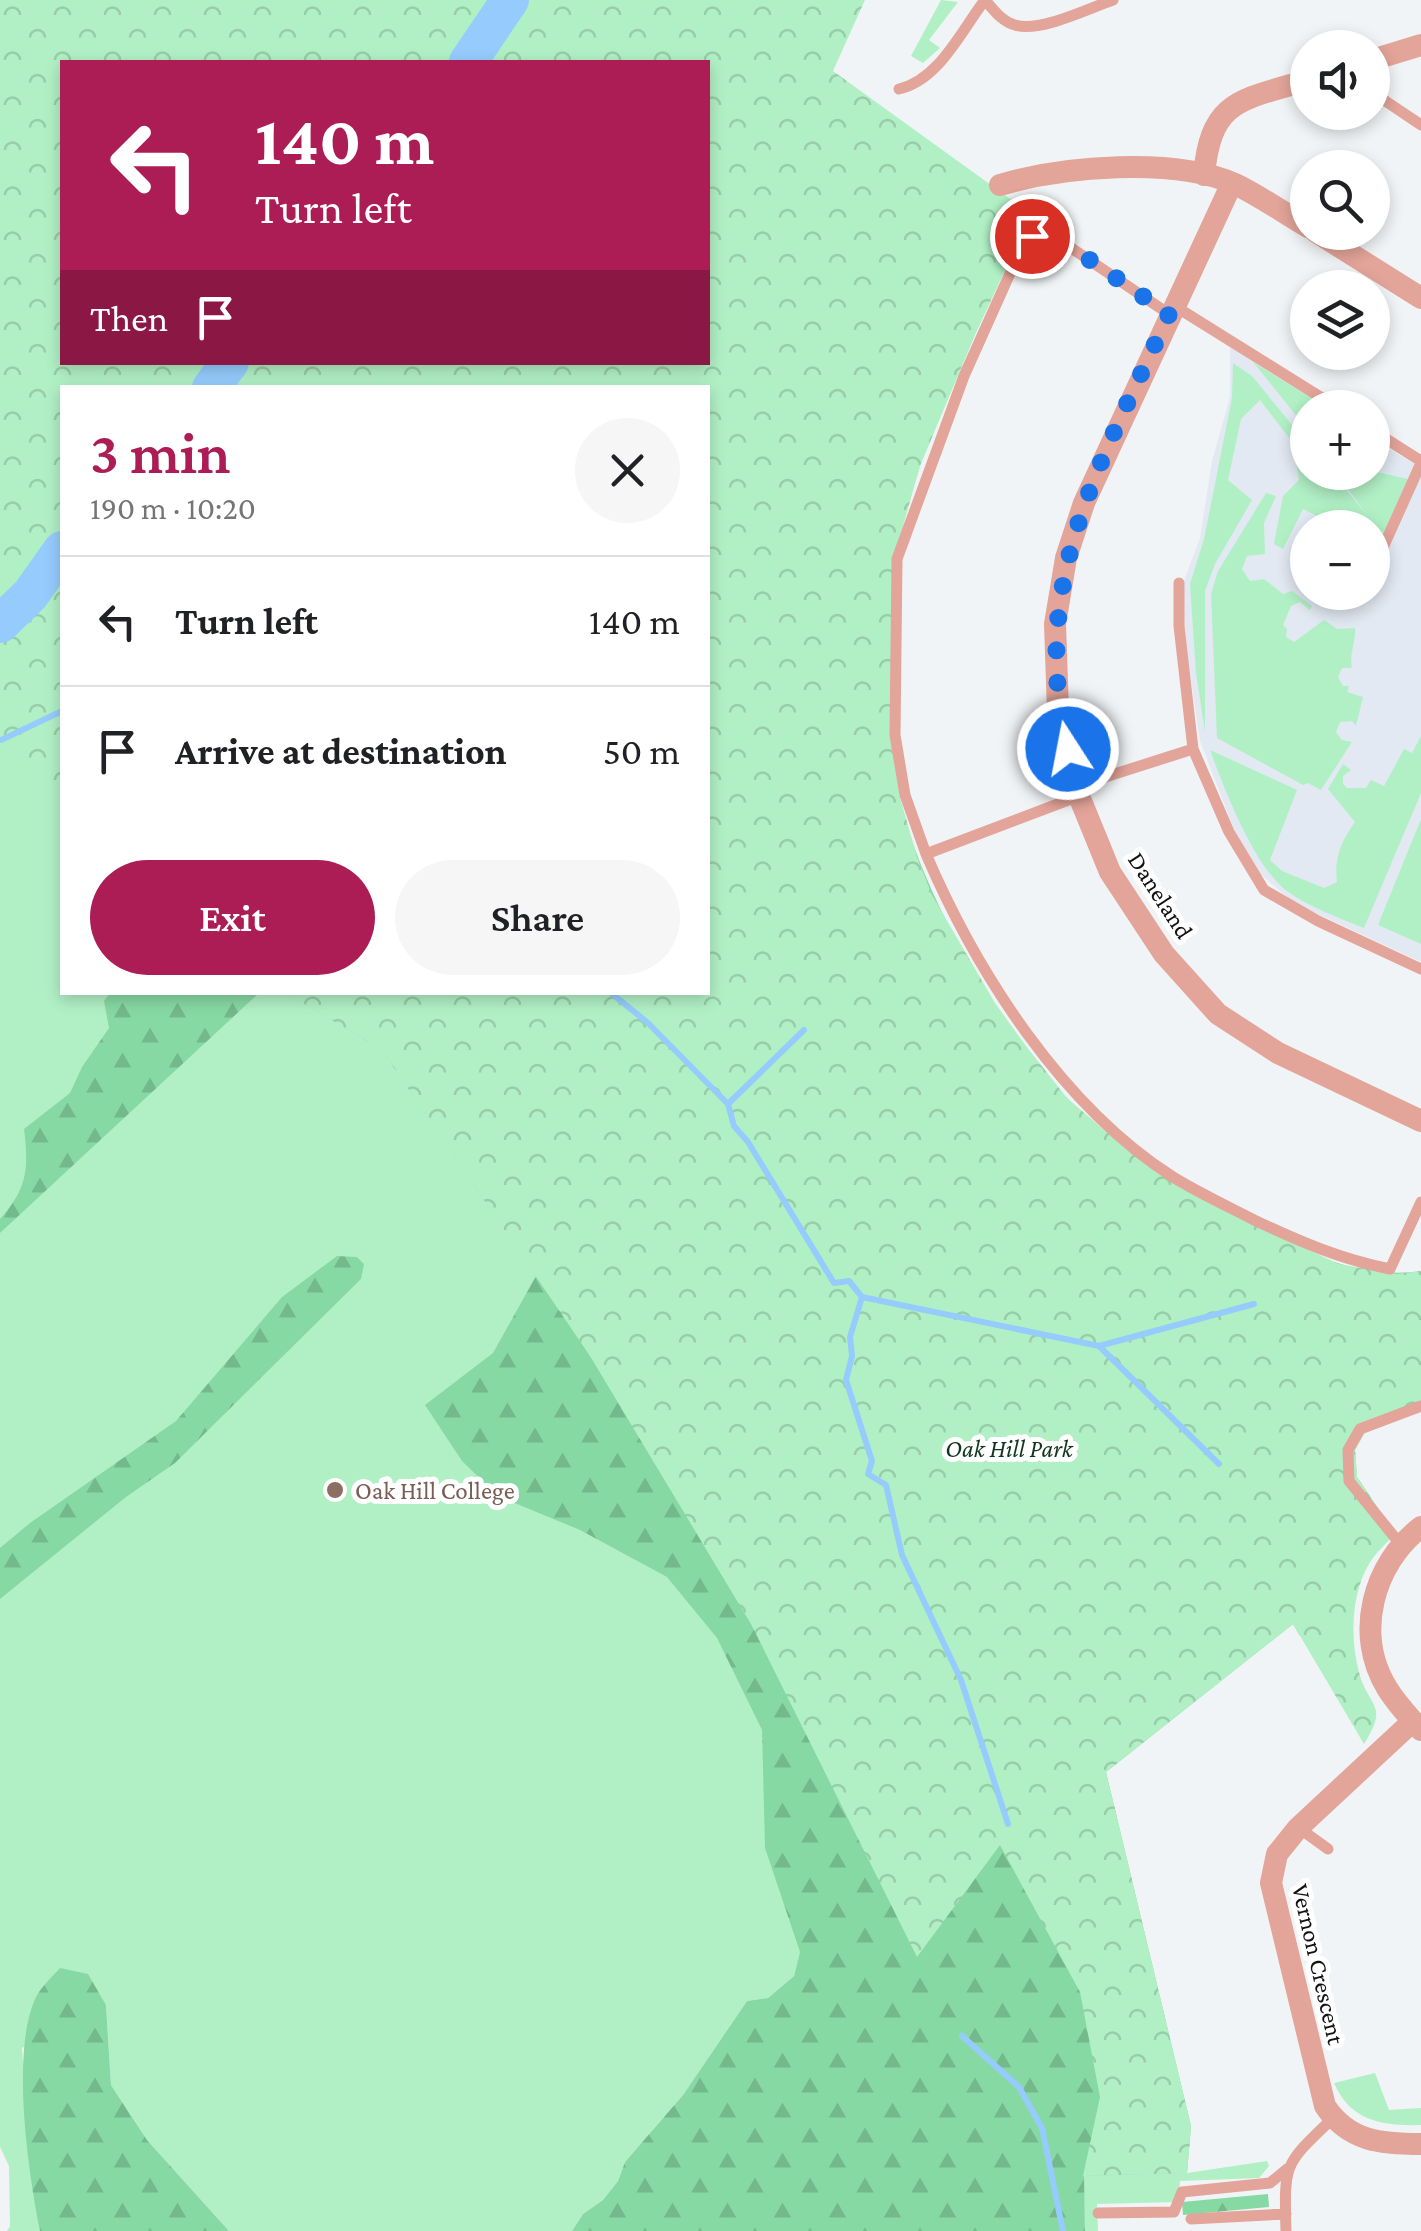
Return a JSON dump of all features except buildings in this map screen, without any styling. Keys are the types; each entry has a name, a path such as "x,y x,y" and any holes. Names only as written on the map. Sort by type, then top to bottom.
{"street":[{"path":"1390,54 1421,45"},
{"path":"1204,175 1207,139 1233,105 1290,86"},
{"path":"1000,185 1081,170 1143,168 1204,175 1232,183 1290,217"},
{"name":"Daneland","path":"1232,183 1084,503 1066,558 1055,624 1058,711 1078,791 1110,872 1164,954 1218,1014 1278,1054 1421,1121"},
{"path":"1345,250 1421,298"},
{"path":"1413,1538 1378,1582 1371,1634 1375,1661 1387,1688 1417,1726"},
{"name":"Vernon Crescent","path":"1333,2118 1315,2068 1271,1883 1277,1854 1298,1828 1417,1726"},
{"path":"1333,2118 1356,2134 1381,2144 1421,2144"}],"lane":[{"path":"899,89 915,86 932,70 985,0 1015,26 1072,16 1114,0"},
{"path":"1390,104 1421,126"},
{"path":"1307,390 1056,237 1032,236 1020,249 992,310 926,474 897,559 895,735 904,795 954,916 1034,1046 1112,1128 1173,1177 1342,1259 1390,1269 1421,1202"},
{"path":"1390,442 1421,462 1390,532"},
{"path":"1179,584 1179,626 1194,749 1229,832 1264,890 1318,921 1421,969"},
{"path":"926,854 1078,791 1194,749"},
{"path":"1413,1538 1350,1481 1348,1450 1360,1429 1421,1406"},
{"path":"1298,1828 1328,1849"},
{"path":"1098,2214 1174,2212 1182,2192 1270,2183 1333,2118"},
{"path":"1286,2231 1287,2169"},
{"path":"1190,2219 1286,2214"}],"shaded area":[{"path":"1230,347 1297,390 1290,390 1290,490 1390,490 1390,449 1421,468 1421,962 1294,903 1258,872 1235,832 1200,741 1183,626 1182,586 1200,538 1212,461 1230,397"}],"green space":[{"name":"Oak Hill Park","path":"0,0 865,0 833,71 1031,214 920,466 894,558 890,733 900,797 932,895 995,1003 1026,1046 1067,1098 1131,1153 1210,1204 1339,1264 1397,1274 1421,1271 1421,1412 1367,1428 1355,1450 1357,1477 1395,1534 1369,1564 1356,1603 1356,1659 1376,1713 1364,1744 1293,1624 1106,1772 1191,2126 1187,2173 1083,2176 1100,2097 1080,1992 1000,1845 917,1957 751,1624 590,1356 382,1050 289,995 710,995 710,385 60,385 60,798 11,755 0,765"},
{"path":"941,0 958,2 929,40 940,48 923,63 911,56"},
{"path":"1253,362 1298,390 1290,390 1290,408"},
{"path":"1233,363 1252,376 1290,422 1290,439 1260,400 1241,419 1228,480 1252,500 1215,564 1205,591 1205,732 1196,673 1190,584 1204,539 1232,398"},
{"name":"Oak Hill Park","path":"920,466 893,561 888,619 887,679 894,769 909,833 924,873 990,998 1042,1071 1068,1099 1164,1177 1250,1225 1321,1258 1371,1271 1421,1271 1367,1428 1355,1450 1357,1477 1392,1529 1300,1636 1293,1624 1106,1772 1191,2126 1187,2173 1084,2176 1085,2231 572,2231 583,2214 603,2200 618,2181 625,2162 683,2095 747,2001 768,1998 794,1976 800,1952 765,1848 762,1730 717,1638 667,1577 580,1530 498,1496 462,1461 425,1405 493,1353 536,1276 382,1050 289,995 710,995"},
{"path":"1390,475 1408,479 1390,519 1390,510 1364,510 1349,490 1390,490"},
{"path":"1290,489 1346,490 1363,510 1290,510 1290,535 1283,549 1274,544 1283,496"},
{"path":"1266,493 1276,496 1264,523 1265,554 1247,556 1242,569 1250,581 1264,579 1283,594 1290,592 1290,608 1283,625 1286,637 1294,642 1324,620 1337,629 1355,628 1352,668 1342,668 1338,677 1343,686 1349,686 1347,692 1363,697 1356,726 1352,721 1340,722 1336,732 1342,740 1352,742 1321,790 1308,783 1303,785 1217,738 1211,594 1218,571"},
{"name":"Oak Hill College","path":"60,599 60,995 289,995 382,1050 591,1356 838,1803 794,1976 768,1998 747,2001 683,2095 625,2162 618,2181 603,2200 583,2214 572,2231 229,2231 147,2140 111,2085 106,2004 22,2048 40,2231 7,2231 9,2166 0,2147 0,665"},
{"path":"1421,736 1421,793 1364,928 1305,902 1275,880 1241,826 1210,750 1297,790 1270,860 1282,871 1324,888 1337,882 1340,850 1355,822 1328,789 1343,764 1351,770 1343,776 1347,788 1366,788 1371,780 1384,786 1404,749 1412,753"},
{"path":"1421,819 1421,944 1378,925"},
{"path":"108,995 257,995 0,1233 0,1219 16,1198 24,1178 24,1129 70,1093 82,1067 109,1028 104,1001"},
{"path":"337,1256 357,1257 364,1264 361,1279 175,1463 126,1497 0,1599 0,1548 176,1421 282,1297"},
{"path":"60,1968 88,1974 106,2005 111,2085 147,2140 229,2231 40,2231 24,2113 24,2050 35,1999"},
{"path":"1375,2073 1389,2110 1421,2108 1421,2125 1381,2122 1359,2114 1334,2083"},
{"path":"1267,2161 1269,2166 1259,2178 1180,2181 1178,2202 1097,2204 1098,2231 1085,2231 1083,2176 1187,2173"},
{"path":"1268,2194 1269,2207 1183,2215 1182,2202"}],"waterway":[{"path":"469,60 510,0"},
{"path":"213,385 228,365"},
{"path":"0,624 30,595 60,553"},
{"path":"1,740 60,712"},
{"path":"614,995 648,1023 728,1104 734,1126 748,1142 834,1283 849,1281 862,1297 850,1337 852,1356 846,1380 872,1461 868,1474 886,1485 902,1555 961,1680 1008,1824"},
{"path":"728,1104 804,1030"},
{"path":"862,1297 1099,1346 1254,1304"},
{"path":"1099,1346 1219,1464"},
{"path":"962,2036 1019,2087 1042,2128 1063,2231"}],"place":[{"name":"Oak Hill College","path":"335,1490"}],"route":[{"path":"1032,236 1056,237 1169,314 1084,503 1066,558 1055,624 1058,711 1068,749"}]}
